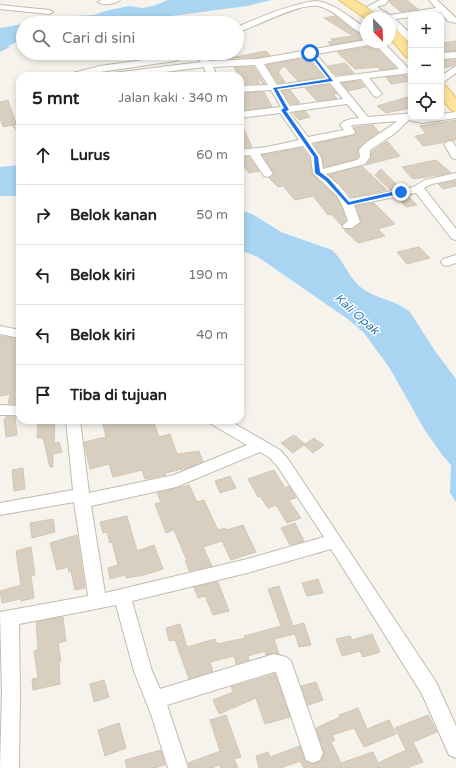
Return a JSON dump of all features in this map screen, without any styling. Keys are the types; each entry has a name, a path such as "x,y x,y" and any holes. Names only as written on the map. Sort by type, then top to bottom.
{"main road":[{"path":"345,0 364,12"},
{"path":"396,37 408,51"},
{"path":"444,87 456,107"}],"street":[{"path":"2,7 12,0"},
{"path":"102,2 116,0"},
{"path":"379,12 371,7 383,2 384,0"},
{"path":"433,0 451,19 456,21"},
{"path":"244,27 272,14 308,4 318,3 360,28"},
{"path":"2,7 49,12"},
{"path":"396,17 442,9"},
{"path":"396,25 408,36"},
{"path":"144,72 207,64 257,62 360,44"},
{"path":"384,48 408,70"},
{"path":"310,53 366,121"},
{"path":"444,56 456,55"},
{"path":"88,72 161,60"},
{"path":"204,60 210,72"},
{"path":"257,62 274,87 285,110 316,157 318,173 328,180 352,210 354,222 348,226"},
{"path":"444,82 456,69"},
{"path":"244,89 274,87 408,70"},
{"path":"363,76 377,94"},
{"path":"244,115 348,101"},
{"path":"244,152 350,132 345,125 346,123 408,115"},
{"path":"444,117 456,115"},
{"path":"318,173 361,162 365,157 364,150 366,148 390,132 408,116"},
{"path":"449,144 456,156"},
{"path":"253,151 268,174"},
{"path":"348,204 419,189 420,185 456,174"},
{"path":"419,189 456,237"},
{"path":"0,330 16,333"},
{"path":"0,410 16,410"},
{"path":"74,424 81,498 98,602"},
{"path":"223,424 275,454 283,464 335,541 429,688 456,748"},
{"path":"0,509 81,498 176,481 260,446"},
{"path":"9,768 11,693 5,619 98,602 247,566 335,541"},
{"path":"122,596 143,672 161,714 178,768"},
{"path":"155,700 274,663 279,663 284,667 313,753"}],"water":[{"path":"168,0 272,0 247,6 172,16 72,16 94,15 129,6 143,8"},
{"path":"16,25 16,42 0,52 0,28"},
{"path":"16,165 16,196 0,196 0,167"},
{"name":"Kali Opak","path":"244,211 252,214 281,232 332,250 354,280 363,289 399,305 410,312 435,351 456,379 456,502 450,493 451,465 424,429 389,367 364,333 349,320 258,257 244,252"}],"building":[{"path":"389,0 407,0 418,9 401,12 389,2"},
{"path":"335,16 360,34 360,40 330,45 328,42 333,42 331,39 353,36 324,18"},
{"path":"456,41 456,51 444,52 444,43"},
{"path":"362,48 376,48 396,68 380,70 377,67 355,69 337,52"},
{"path":"266,51 270,55 257,58 244,58 244,55"},
{"path":"307,58 323,77 298,81 284,66 278,72 285,82 278,83 266,65"},
{"path":"444,60 456,60 456,65 445,68"},
{"path":"345,63 354,73 336,75 328,66"},
{"path":"234,67 254,67 265,84 263,84 258,78 257,79 260,84 244,84 244,72 236,72"},
{"path":"406,75 408,81 391,84 386,77"},
{"path":"360,81 365,87 348,91 342,83"},
{"path":"329,85 337,94 333,94 337,98 317,101 305,88"},
{"path":"290,90 300,103 291,104 282,91"},
{"path":"264,92 272,107 244,110 244,93"},
{"path":"408,97 408,109 386,113 377,106"},
{"path":"8,100 16,123 3,127 0,118 0,102"},
{"path":"305,111 310,117 299,120 293,113"},
{"path":"456,120 456,140 448,140 441,143 423,146 415,136 426,134 420,126"},
{"path":"373,125 379,132 358,149 358,156 356,159 324,167 322,156 314,144 354,135 357,132 354,128 355,127"},
{"path":"244,129 252,147 244,148"},
{"path":"387,141 400,156 366,165 371,158 372,151"},
{"path":"302,148 310,158 312,174 336,197 342,208 346,221 341,225 331,214 328,215 313,196 295,200 283,186 278,187 269,178 274,173 262,155"},
{"path":"244,157 249,157 259,171 249,173 244,167"},
{"path":"436,160 451,173 413,179 402,167"},
{"path":"362,166 387,190 351,197 341,185 329,175"},
{"path":"381,169 400,188 390,190 375,175"},
{"path":"456,181 456,186 443,189 438,184"},
{"path":"408,196 417,205 406,207 398,198"},
{"path":"374,203 395,224 378,229 385,236 358,243 344,230 353,229 361,222 356,206"},
{"path":"419,247 430,258 407,264 397,252"},
{"path":"0,336 16,338 16,352 14,354 16,354 16,404 8,404 10,394 0,396"},
{"path":"6,416 15,417 17,435 6,437 4,419 6,419"},
{"path":"38,424 55,424 54,443 59,442 62,452 53,454 53,467 50,467 43,438 37,438"},
{"path":"103,424 154,424 159,437 170,434 177,454 199,451 203,462 187,468 165,473 166,475 145,479 142,470 113,477 109,464 90,469 84,442 106,437"},
{"path":"294,435 305,444 293,453 281,443"},
{"path":"314,438 324,445 313,453 304,445"},
{"path":"23,468 25,489 14,491 12,470"},
{"path":"274,470 285,488 289,486 296,498 289,500 301,518 287,523 276,505 268,508 260,496 258,497 248,479"},
{"path":"230,476 236,488 220,493 215,481"},
{"path":"189,485 197,502 204,500 218,530 225,528 227,530 243,525 256,552 231,560 222,541 203,547 212,566 189,571 185,561 187,561 174,530 166,533 155,504 161,502 157,493"},
{"path":"127,516 137,551 154,545 163,569 144,575 126,578 125,575 110,579 108,568 118,565 112,542 110,543 107,532 103,533 100,522"},
{"path":"53,519 55,532 32,538 30,523"},
{"path":"295,523 304,541 290,545 281,528"},
{"path":"77,535 85,588 75,590 71,571 69,572 68,567 57,570 50,543"},
{"path":"31,547 35,575 31,576 34,598 2,603 0,591 21,585 16,551"},
{"path":"318,579 323,593 307,596 302,583"},
{"path":"218,582 229,611 213,615 205,596 198,598 194,587"},
{"path":"279,586 293,626 304,623 311,645 299,647 295,634 274,639 279,654 274,653 266,655 265,651 248,656 249,660 236,664 234,656 210,662 213,671 189,679 175,640 169,641 166,628 180,624 187,647 215,639 217,644 245,638 244,636 281,626 268,589"},
{"path":"63,617 66,641 58,643 61,661 59,662 60,684 33,690 32,679 38,678 34,651 38,650 36,622"},
{"path":"372,634 380,652 363,657 360,651 342,656 336,639 350,636 352,640"},
{"path":"275,674 290,717 265,724 256,698 219,714 213,700 233,692 231,687"},
{"path":"104,680 109,697 94,702 90,684"},
{"path":"316,682 323,700 308,705 301,686"},
{"path":"358,708 367,729 389,720 396,734 364,747 354,728 332,735 335,740 331,742 341,763 373,752 378,763 406,750 395,728 428,715 437,732 413,742 423,762 407,768 304,768 300,761 281,768 259,768 256,756 268,752 270,757 300,746 305,761 312,764 321,761 324,753 316,728 340,717 339,715"},
{"path":"226,715 241,757 234,759 238,768 221,768 220,765 211,768 189,768 188,763 220,751 210,720"},
{"path":"119,723 126,748 105,756 98,730"},
{"path":"161,750 165,765 154,768 127,768 125,760"}],"route":[{"path":"310,53 332,80 275,88 287,110 283,110 316,157 318,173 328,180 345,198 348,204 401,192"}]}
